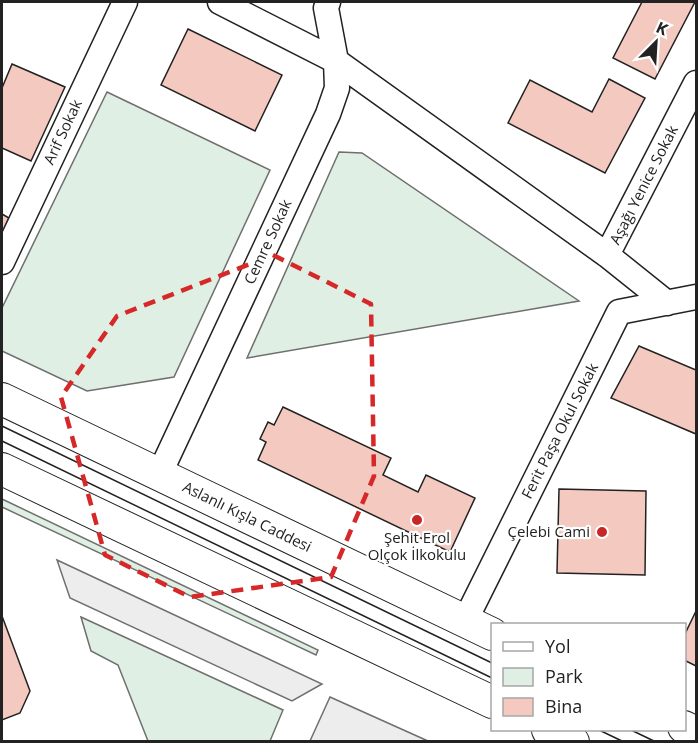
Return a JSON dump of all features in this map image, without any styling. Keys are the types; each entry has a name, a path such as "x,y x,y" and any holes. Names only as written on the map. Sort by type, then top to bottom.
{"main road":[{"name":"Aslanlı Kışla Caddesi","path":"2,399 491,634"},
{"path":"2,469 491,702"},
{"path":"552,731 573,741"}],"street":[{"name":"Arif Sokak","path":"2,262 125,2"},
{"path":"220,2 336,61 607,255 667,303"},
{"name":"Cemre Sokak","path":"159,475 328,114 337,88 336,61 328,2"},
{"name":"Aşağı Yenice Sokak","path":"607,255 696,83"},
{"name":"Ferit Paşa Okul Sokak","path":"465,621 619,312 696,297"}],"highlighted area":[{"path":"273,255 371,304 374,476 331,577 190,597 105,555 61,397 117,316"}],"green space":[{"path":"107,92 270,170 174,377 87,391 2,351 2,308"},
{"path":"339,152 362,153 579,301 247,358"},
{"path":"2,499 318,650 316,655 2,507"},
{"path":"81,617 283,710 270,741 148,741 118,665 91,651"}],"shaded area":[{"path":"57,560 322,684 292,701 70,598"},
{"path":"330,697 428,741 310,741"}],"building":[{"path":"642,2 695,2 655,79 613,58"},
{"path":"188,29 282,75 255,131 161,85"},
{"path":"12,64 65,87 31,161 2,148 2,88"},
{"path":"609,79 645,98 605,173 508,123 530,80 592,112"},
{"path":"2,214 9,218 2,234"},
{"path":"639,346 696,370 696,434 611,398"},
{"path":"283,407 391,458 383,475 418,492 426,475 475,498 450,552 258,460 266,442 260,439 268,422 274,425"},
{"name":"Çelebi Cami","path":"559,489 646,491 645,575 557,573"},
{"path":"696,611 696,666 686,661 686,632"},
{"path":"2,616 30,691 20,713 2,720"}],"tram line":[{"path":"2,426 491,663"},
{"path":"2,441 491,678"},
{"path":"601,731 624,742"},
{"path":"633,731 656,742"}],"place":[{"name":"Şehit Erol Olçok İlkokulu","path":"417,520"},
{"name":"Çelebi Cami","path":"602,532"}]}
